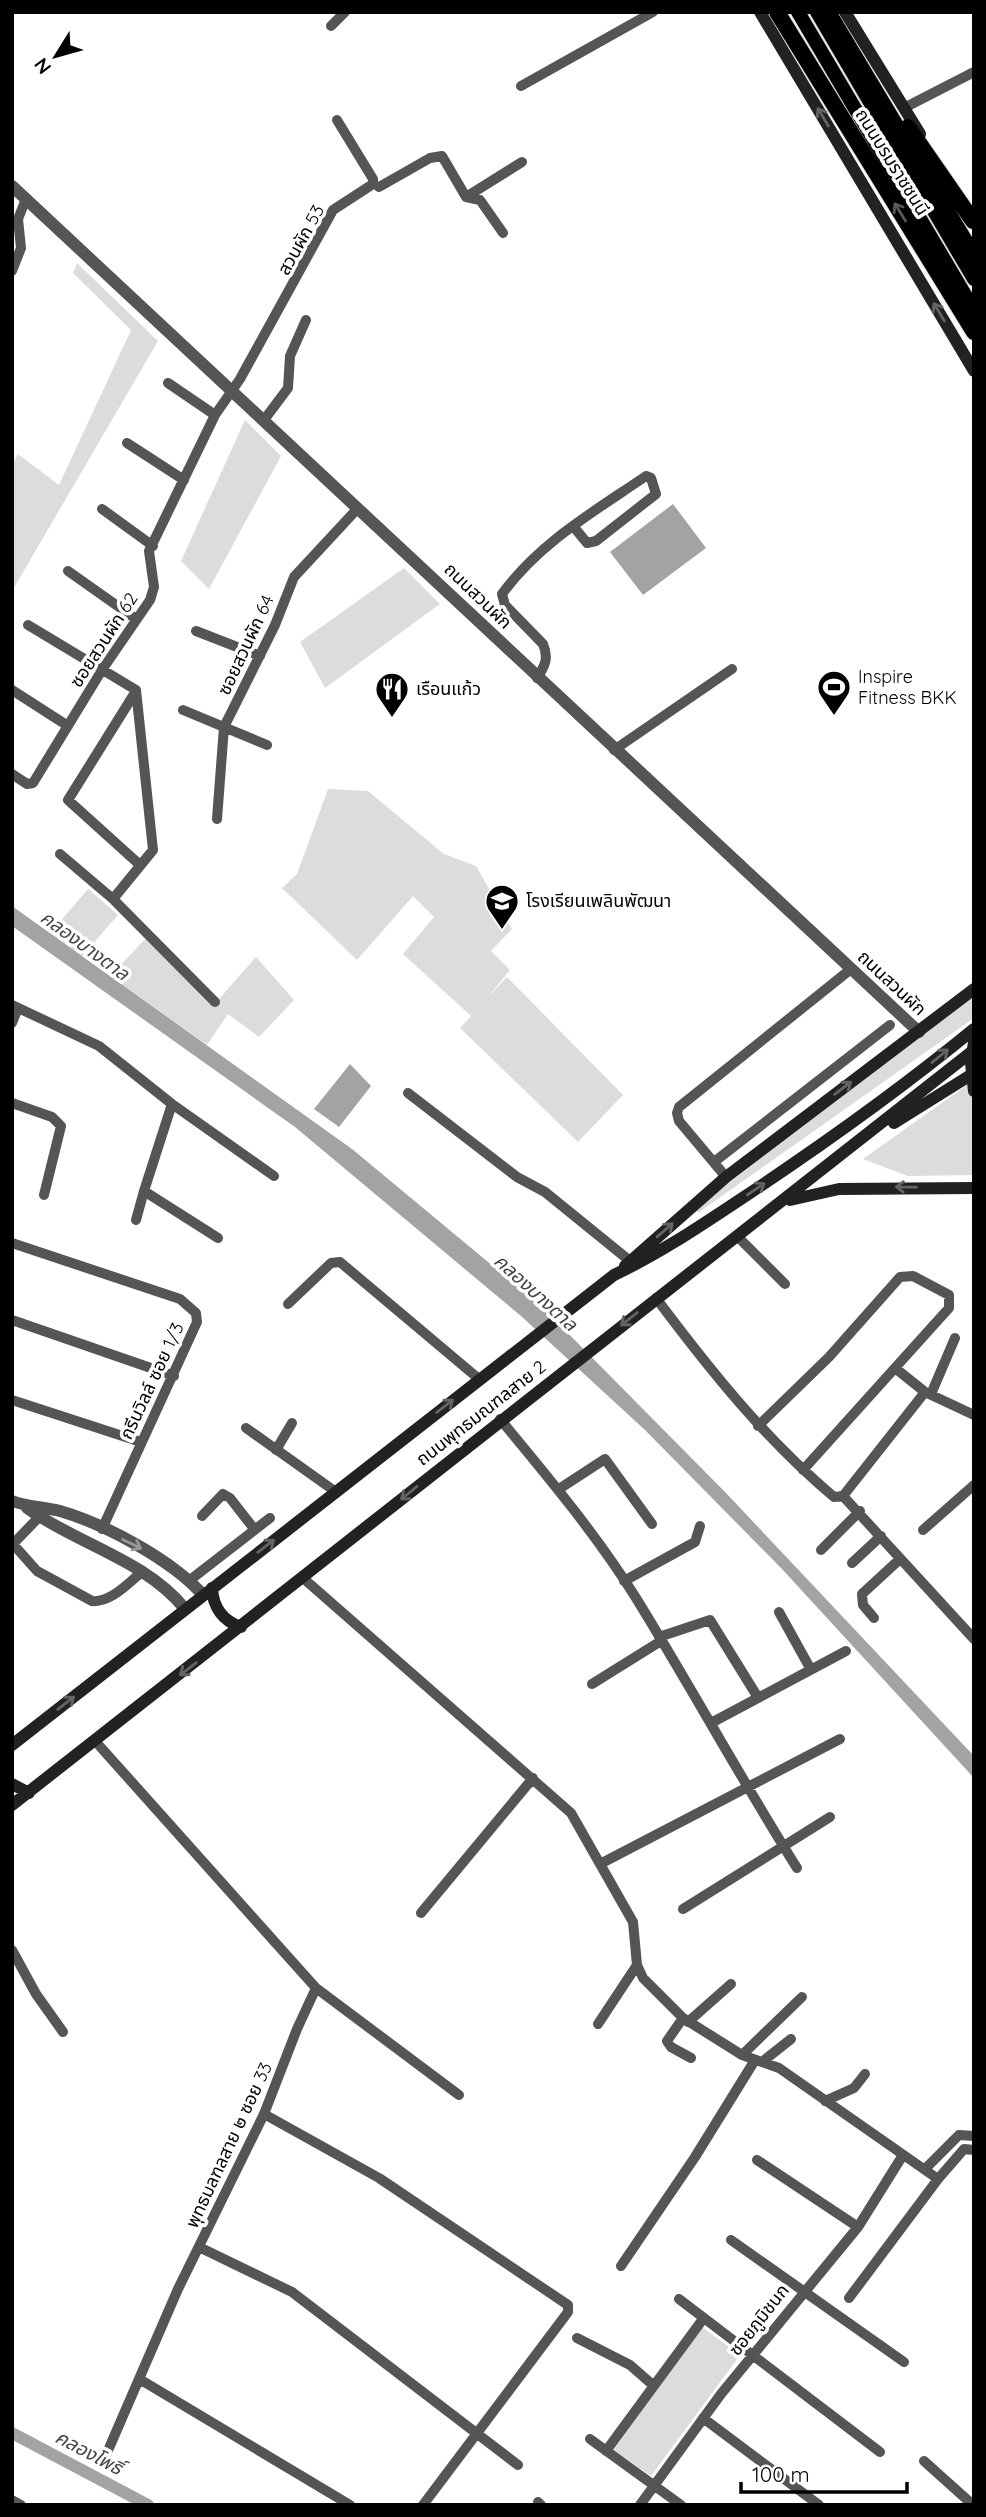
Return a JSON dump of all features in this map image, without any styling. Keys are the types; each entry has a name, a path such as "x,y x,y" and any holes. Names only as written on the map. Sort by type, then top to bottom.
{"highway":[{"path":"829,12 973,222"},
{"name":"ถนนบรมราชชนนี","path":"829,12 974,256"},
{"name":"ถนนบรมราชชนนี","path":"778,16 974,332"}],"main road":[{"path":"761,12 974,371"},
{"path":"798,12 974,310"},
{"path":"817,12 974,279"},
{"path":"845,12 973,222"},
{"path":"614,1275 726,1177 974,989"},
{"name":"ถนนพุทธมณฑลสาย 2","path":"12,1745 531,1337 614,1275 651,1258 695,1231 821,1146 884,1102 974,1029"},
{"path":"974,1042 971,1063 974,1091"},
{"name":"ถนนพุทธมณฑลสาย 2","path":"12,1805 96,1742 500,1419 855,1147 974,1050"},
{"path":"855,1147 974,1073"},
{"path":"781,1203 839,1189 974,1188"},
{"path":"207,1592 230,1623 241,1627"},
{"path":"12,1784 29,1793"}],"street":[{"path":"331,26 345,12"},
{"path":"521,86 653,12"},
{"path":"904,108 974,72"},
{"name":"สวนผัก 53","path":"233,390 333,210 373,184 373,178 337,120"},
{"path":"379,187 430,158 442,156 466,197 480,200 503,233"},
{"path":"466,197 522,162"},
{"name":"ถนนสวนผัก","path":"12,186 919,1032"},
{"path":"12,271 21,248 18,219 26,198"},
{"path":"264,420 288,388 290,356 306,320"},
{"path":"168,383 215,415"},
{"name":"ซอยสวนผัก 62","path":"12,775 27,784 33,783 102,670 152,595 149,559 153,546 215,415 233,390"},
{"path":"128,443 184,480"},
{"path":"537,678 545,666 547,651 544,644 505,605 502,594 531,560 573,526 646,476 650,478 656,494 596,541 587,543 573,526"},
{"name":"ซอยสวนผัก 64","path":"217,819 223,727 260,656 294,577 358,508"},
{"path":"102,509 153,546"},
{"path":"68,571 136,619"},
{"path":"28,625 136,690"},
{"path":"197,631 260,656"},
{"path":"614,750 732,669"},
{"path":"12,690 68,726"},
{"path":"136,690 68,800 140,864"},
{"path":"113,899 153,850 136,690"},
{"path":"183,710 267,745"},
{"path":"60,854 113,899 215,1002"},
{"path":"726,1177 680,1121 677,1113 679,1107 851,969"},
{"path":"12,1023 15,1006 99,1046 172,1104 274,1176"},
{"path":"714,1162 890,1025"},
{"path":"408,1093 517,1177 545,1192 630,1261"},
{"path":"12,1103 52,1117 61,1126 44,1195"},
{"path":"136,1220 172,1104"},
{"path":"144,1191 218,1238"},
{"path":"737,1236 785,1284"},
{"name":"กรีนวิลล์ ซอย 1/3","path":"12,1243 180,1299 196,1313 197,1322 174,1376 102,1529"},
{"path":"288,1304 331,1263 340,1262 479,1379"},
{"path":"758,1426 829,1357 905,1274 949,1295 951,1301 803,1470"},
{"path":"656,1298 708,1368 758,1426 834,1497 843,1496 928,1393 956,1338"},
{"path":"12,1320 174,1376"},
{"path":"895,1368 928,1393 974,1415"},
{"path":"12,1399 141,1442"},
{"path":"500,1419 559,1489 624,1581 797,1868"},
{"path":"276,1450 292,1423"},
{"path":"246,1428 336,1492"},
{"path":"559,1489 604,1459 652,1524"},
{"path":"923,1530 974,1485"},
{"path":"202,1516 223,1494 255,1530"},
{"path":"843,1496 860,1511 974,1639"},
{"path":"17,1503 61,1511 102,1529 158,1556 207,1592"},
{"path":"17,1503 142,1572 174,1595 185,1609"},
{"path":"821,1550 860,1511"},
{"path":"39,1517 13,1545 37,1571 93,1601 100,1602 110,1597 142,1572"},
{"path":"190,1580 270,1518"},
{"path":"624,1581 695,1542 700,1526"},
{"path":"93,1547 102,1529"},
{"path":"852,1563 881,1536"},
{"path":"874,1618 863,1605 862,1594 900,1559"},
{"path":"303,1578 571,1813 633,1922 637,1965 649,1986 686,2020 742,2055 779,2068 938,2179"},
{"path":"779,1612 810,1668"},
{"path":"592,1684 660,1639 704,1620 712,1621 757,1696"},
{"path":"711,1723 757,1696 846,1651"},
{"path":"600,1864 840,1739"},
{"path":"96,1742 316,1988 459,2095"},
{"path":"421,1913 533,1779"},
{"path":"683,1909 830,1817"},
{"path":"12,1951 36,1994 63,2032"},
{"path":"598,2024 637,1965"},
{"path":"691,2058 671,2047 667,2041 686,2020 731,1984"},
{"name":"พุทธมลฑลสาย ๒ ซอย 33","path":"103,2462 199,2247 264,2114 316,1988"},
{"path":"742,2055 802,1997"},
{"path":"621,2266 759,2061 791,2039"},
{"path":"825,2101 855,2088 865,2074"},
{"path":"264,2114 379,2178 568,2305 568,2312 423,2505"},
{"path":"925,2169 959,2135 974,2136"},
{"path":"849,2298 938,2179 964,2149 974,2150"},
{"name":"ซอยภูมิชนก","path":"640,2505 751,2356 802,2291 858,2227 903,2155"},
{"path":"757,2160 858,2227"},
{"path":"731,2240 904,2362"},
{"path":"199,2247 292,2292 518,2465"},
{"path":"679,2299 880,2452"},
{"path":"606,2451 703,2319"},
{"path":"577,2338 630,2365 654,2386"},
{"path":"141,2380 351,2505"},
{"path":"703,2418 818,2505"},
{"path":"590,2439 681,2505"},
{"path":"924,2461 973,2505"},
{"path":"12,2500 20,2505"}],"shaded area":[{"path":"77,263 158,341 12,591 12,465 18,454 59,485 131,330 73,273"},
{"path":"245,420 281,456 209,589 181,561"},
{"path":"673,504 706,548 643,595 610,552"},
{"path":"404,568 440,604 325,688 300,642"},
{"path":"328,789 368,791 444,854 476,866 512,929 491,951 510,970 487,998 507,977 623,1095 578,1142 460,1028 471,1016 403,954 434,917 413,896 357,960 282,888 297,874"},
{"path":"88,889 118,915 82,956 50,933"},
{"path":"12,906 352,1149 541,1306 726,1493 974,1756 974,1778 782,1569 645,1430 521,1316 295,1127 12,926"},
{"path":"150,934 219,999 256,957 294,1000 259,1037 228,1014 207,1045 110,976"},
{"path":"974,996 974,1018 698,1213 695,1209"},
{"path":"350,1064 371,1086 339,1127 314,1109"},
{"path":"974,1080 974,1175 908,1176 863,1159"},
{"path":"702,2327 740,2355 651,2476 614,2450"}],"waterway":[{"name":"คลองโพธิ์","path":"12,2433 148,2505"}],"place":[{"name":"Inspire Fitness BKK","path":"834,717"},
{"name":"เรือนแก้ว","path":"392,719"},
{"name":"โรงเรียนเพลินพัฒนา","path":"502,931"}],"water label":[{"name":"คลองบางตาล","path":"85,945"},
{"name":"คลองบางตาล","path":"536,1292"}]}
